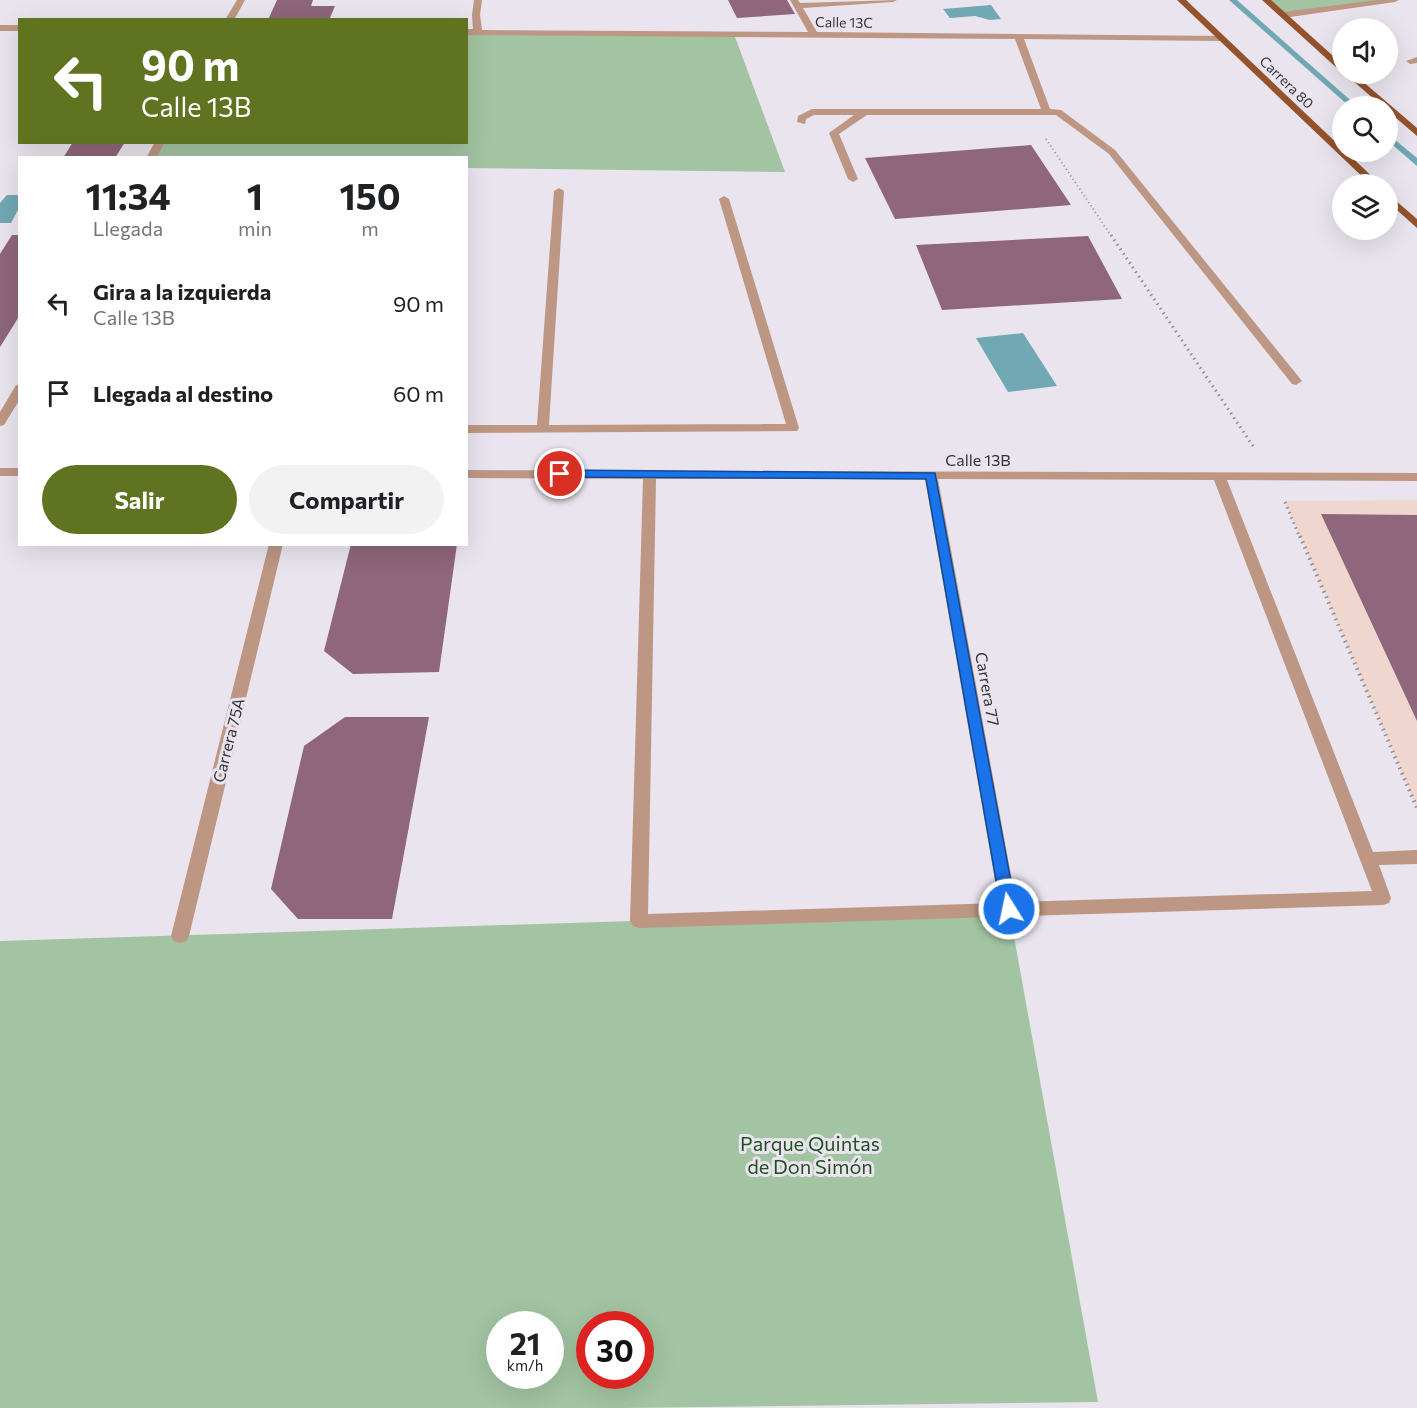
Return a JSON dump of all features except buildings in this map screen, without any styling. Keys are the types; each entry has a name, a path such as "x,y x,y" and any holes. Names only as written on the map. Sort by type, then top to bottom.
{"main road":[{"name":"Carrera 80","path":"1181,0 1364,174"},
{"path":"1266,0 1332,59"},
{"path":"1361,84 1374,96"},
{"path":"1398,117 1417,133"},
{"path":"1398,207 1417,225"}],"street":[{"path":"230,18 240,0"},
{"path":"478,0 476,15 478,32"},
{"path":"814,35 796,3 893,0"},
{"path":"1283,15 1395,0"},
{"path":"0,28 18,28"},
{"name":"Calle 13C","path":"468,32 1221,38"},
{"path":"1019,37 1046,111"},
{"path":"853,179 834,133 866,111"},
{"path":"802,122 801,118 812,112 1058,112 1112,152 1296,381"},
{"path":"543,429 559,191"},
{"path":"468,429 793,428 724,199"},
{"path":"0,422 18,391"},
{"path":"0,472 18,472"},
{"name":"Calle 13B","path":"468,474 1417,477"},
{"path":"650,474 639,921 1383,898 1219,476"},
{"name":"Carrera 77","path":"931,475 1009,909"},
{"name":"Carrera 75A","path":"180,936 276,546"},
{"path":"1369,859 1417,857"}],"path":[{"path":"1027,111 1273,477 1417,808"}],"shaded area":[{"path":"1417,500 1417,808 1285,501"}],"green space":[{"path":"1266,0 1395,0 1283,15"},
{"path":"468,32 734,34 785,172 468,168 468,156 152,156 159,144 468,144"},
{"name":"Parque Quintas de Don Simón","path":"1009,909 1098,1402 625,1408 0,1408 0,941"}],"water":[{"path":"991,5 1001,19 990,20 975,16 950,18 943,9"},
{"path":"7,195 18,195 18,210 11,223 0,223 0,203"},
{"path":"1023,333 1057,386 1008,392 976,338"}],"waterway":[{"path":"1233,0 1342,96"},
{"path":"1398,146 1417,163"}],"route":[{"path":"560,474 931,475 1009,909"}]}
